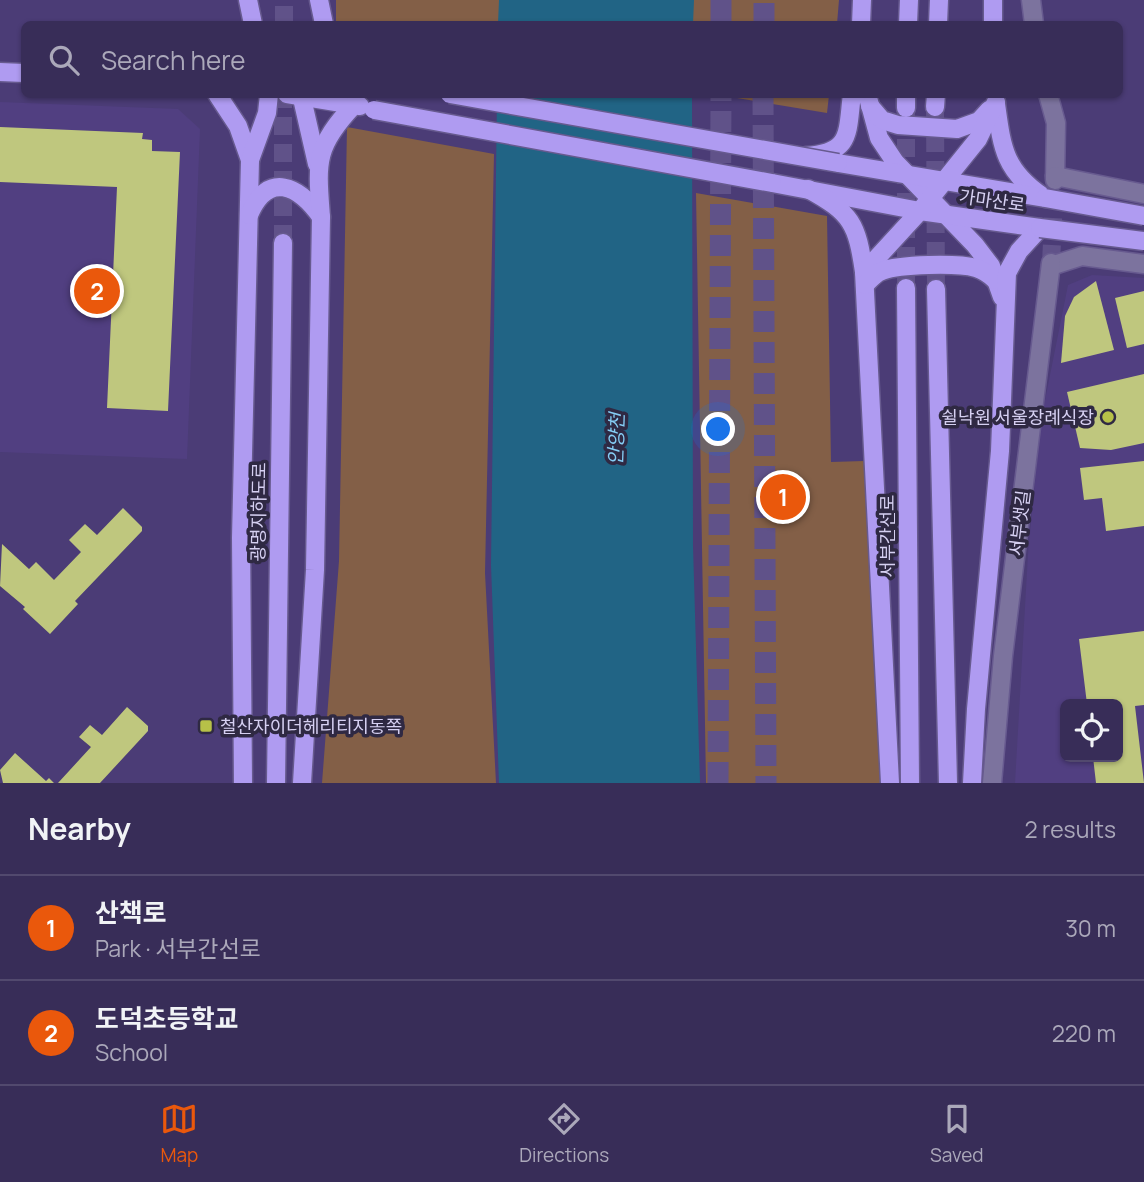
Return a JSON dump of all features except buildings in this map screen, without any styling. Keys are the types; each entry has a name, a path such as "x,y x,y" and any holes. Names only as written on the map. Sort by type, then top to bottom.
{"main road":[{"path":"861,21 862,0"},
{"path":"908,21 909,0"},
{"path":"938,21 939,0"},
{"path":"993,0 993,21"},
{"path":"243,21 248,3"},
{"path":"248,3 252,21"},
{"path":"0,72 21,73"},
{"path":"220,98 238,126 250,160"},
{"path":"243,783 241,538 247,220 250,160 267,113 269,98"},
{"path":"298,98 317,164 321,217 315,570 302,783"},
{"name":"가마산로","path":"314,98 808,190 833,198 925,204 947,215 1144,241"},
{"name":"가마산로","path":"472,98 1144,216"},
{"path":"798,157 824,155 837,150 845,141 851,98"},
{"path":"869,100 882,120 898,125 957,129 979,121 996,98"},
{"path":"863,279 978,139 996,98"},
{"path":"996,98 1002,145 1014,174 1045,198"},
{"path":"869,100 878,138 895,162 912,177 925,204"},
{"path":"317,164 330,131 354,105"},
{"path":"247,220 256,199 263,191 276,188 293,190 306,197 321,217"},
{"path":"833,198 856,228 863,279 890,783"},
{"path":"947,215 990,265 998,283 1005,318"},
{"path":"972,783 976,709 1000,451 1007,273 1012,261 1040,228"},
{"name":"광명지하도로","path":"276,783 283,243"},
{"path":"863,279 888,269 942,266 974,268 987,272 998,283"},
{"name":"서부간선로","path":"906,288 910,783"},
{"path":"936,289 948,783"}],"street":[{"path":"1031,0 1034,21"},
{"path":"1049,98 1056,123 1055,178 1144,194"},
{"name":"서부샛길","path":"992,783 1000,683 1051,264 1082,256 1144,264"}],"shaded area":[{"path":"336,0 839,0 837,21 336,21"},
{"path":"737,98 829,98 827,113"},
{"path":"0,102 178,109 200,129 187,459 0,452"},
{"path":"347,127 494,154 485,573 496,783 322,783 339,561"},
{"path":"696,193 827,216 831,462 864,461 882,783 706,783"},
{"path":"1092,275 1144,278 1144,783 1015,783 1028,554 1041,420 1068,285"}],"water":[{"path":"499,0 694,0 693,21 498,21"},
{"name":"안양천","path":"497,98 692,98 693,546 700,783 499,783 491,565"}],"tunnel":[{"path":"284,0 284,21"},
{"path":"721,0 721,21"},
{"path":"764,0 764,21"},
{"path":"283,98 283,243"},
{"path":"718,783 721,98"},
{"path":"763,98 766,783"},
{"path":"935,107 936,289"},
{"path":"906,112 906,288"},
{"path":"1051,263 1055,180"}],"place":[{"name":"도덕초등학교","path":"97,291"},
{"name":"쉴낙원 서울장례식장","path":"1108,417"},
{"name":"산책로","path":"783,497"},
{"name":"철산자이더헤리티지동쪽","path":"206,726"}]}
